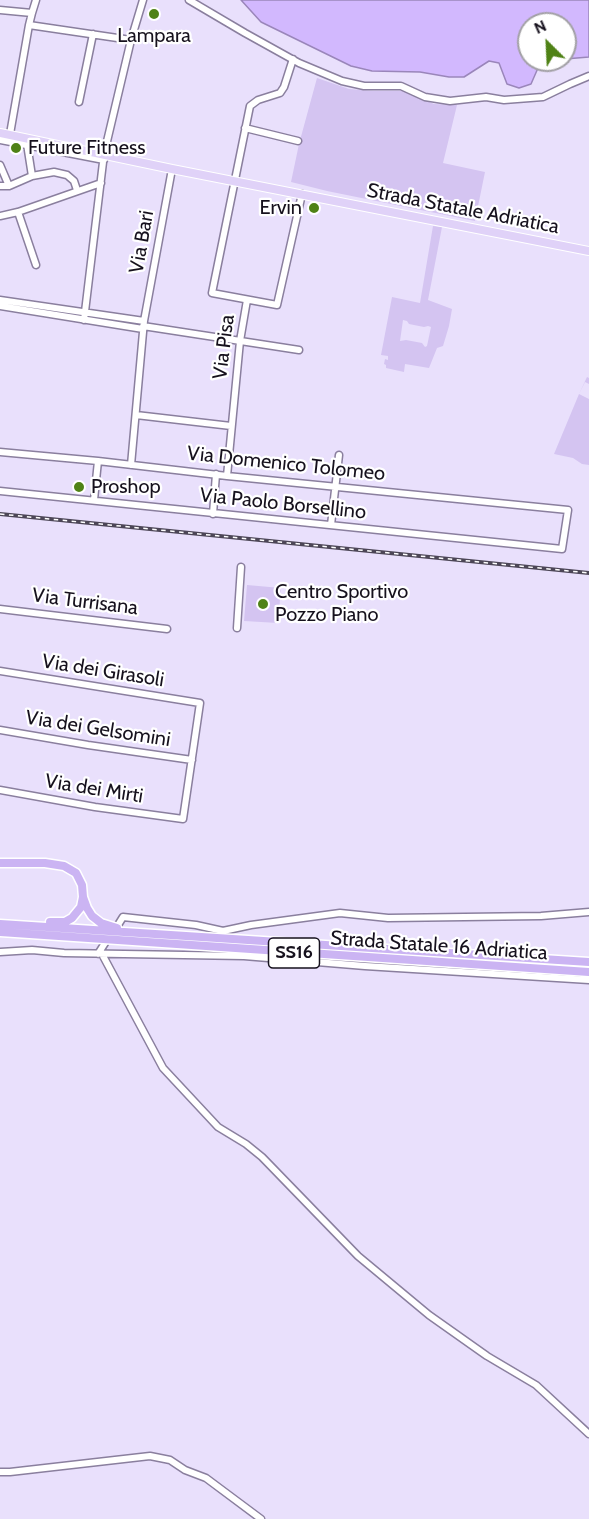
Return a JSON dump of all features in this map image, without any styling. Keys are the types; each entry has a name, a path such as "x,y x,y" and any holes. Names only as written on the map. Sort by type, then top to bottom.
{"highway":[{"name":"SS16","path":"0,863 45,863 64,866 76,873 82,885 87,908 92,916 101,923 141,933"},
{"name":"SS16","path":"0,923 6,920 65,922 77,914 83,897"},
{"name":"Strada Statale 16 Adriatica","path":"0,923 589,962"},
{"name":"Strada Statale 16 Adriatica","path":"0,932 589,972"}],"main road":[{"name":"Strada Statale Adriatica","path":"0,133 10,134 26,141 104,157 589,251"}],"street":[{"path":"10,134 29,25 36,0"},
{"path":"189,0 296,61 342,81 364,86 401,86 425,97 450,101 486,97 504,100 543,97 589,76"},
{"path":"84,316 104,157 141,1"},
{"path":"0,10 32,13"},
{"path":"29,25 131,40"},
{"path":"79,102 93,34"},
{"path":"236,181 251,104 278,94 296,61"},
{"path":"245,128 298,141"},
{"path":"0,140 26,141 32,176"},
{"path":"0,165 9,186"},
{"name":"Via Bari","path":"131,465 144,326 172,169"},
{"path":"0,186 9,186 32,176 54,172 67,175 74,181 77,190"},
{"name":"Via Pisa","path":"227,476 246,300 212,293 236,181"},
{"path":"0,216 101,183"},
{"path":"246,300 277,305 302,194"},
{"path":"18,212 36,266"},
{"path":"0,300 84,316 299,350"},
{"path":"0,306 84,316"},
{"path":"136,415 231,426"},
{"name":"Via Domenico Tolomeo","path":"0,452 568,510 562,549"},
{"path":"331,525 339,455"},
{"path":"94,500 98,461"},
{"path":"213,514 216,474"},
{"name":"Via Paolo Borsellino","path":"0,491 562,549"},
{"path":"237,628 241,567"},
{"name":"Via Turrisana","path":"0,609 167,629"},
{"name":"Via dei Girasoli","path":"0,671 201,703 192,760"},
{"name":"Via dei Gelsomini","path":"0,730 192,760"},
{"name":"Via dei Mirti","path":"0,790 95,807 183,819 192,760"},
{"path":"118,925 123,917 196,925 223,931 340,913 388,918 541,916 589,912"},
{"path":"100,954 105,943"},
{"path":"0,952 32,950 64,953 244,956 375,967 589,980"},
{"path":"100,954 163,1068 218,1127 246,1143 262,1157 358,1256 429,1315 487,1356 536,1385 589,1434"},
{"path":"0,1472 150,1456 170,1460 185,1470 206,1478 261,1519"}],"shaded area":[{"path":"241,0 589,0 589,57 577,58 577,12 517,12 517,72 536,72 531,84 519,88 507,84 499,63 489,61 464,77 420,72 372,71 351,66 261,22"},
{"path":"317,78 349,89 404,91 434,104 457,105 443,163 485,172 475,221 291,182"},
{"path":"433,226 442,227 428,300 452,309 443,346 437,348 429,368 405,364 404,372 386,368 384,364 388,356 381,355 392,297 420,303","holes":["403,320 409,324 431,327 427,346 406,340 400,341"]},
{"path":"579,394 589,399 589,465 582,464 573,458 554,454"},
{"name":"Centro Sportivo Pozzo Piano","path":"247,585 281,588 278,623 244,621"}],"railway":[{"path":"0,514 589,573"}],"place":[{"name":"Lampara","path":"154,14"},
{"name":"Future Fitness","path":"16,148"},
{"name":"Ervin","path":"314,208"},
{"name":"Proshop","path":"79,487"},
{"name":"Centro Sportivo Pozzo Piano","path":"263,604"}]}
